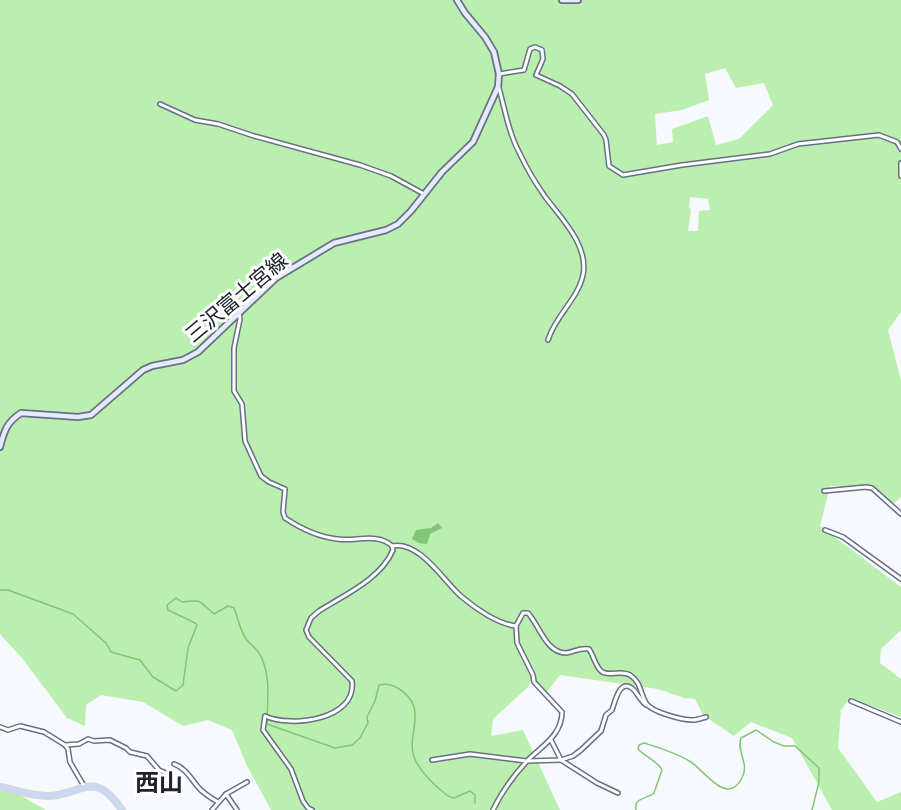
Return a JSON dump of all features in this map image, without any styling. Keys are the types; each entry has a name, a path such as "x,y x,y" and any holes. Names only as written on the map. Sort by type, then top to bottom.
{"main road":[{"name":"三沢富士宮線","path":"0,447 5,428 21,412 78,417 91,415 143,369 183,360 198,352 276,278 334,243 386,230 398,224 442,172 473,142 498,87 499,74 494,52 457,0"},
{"path":"562,0 578,0"},
{"path":"0,787 49,796 84,786 92,786 110,795 123,810"}],"street":[{"path":"499,74 524,70 530,49 542,50 543,59 536,75 572,94 604,135 609,166 623,175 770,154 798,144 879,135 897,142 901,149"},
{"path":"498,87 520,154 538,186 574,235 583,262 584,273 581,283 548,340"},
{"path":"160,104 195,120 218,124 371,169 391,176 425,194"},
{"path":"901,163 901,176"},
{"path":"239,313 240,319 234,348 234,391 242,404 243,431 256,468 269,482 285,489 283,512 285,518 301,528 327,537 340,540 381,539 392,546 397,545 416,552 431,563 451,587 469,603 494,618 516,626"},
{"path":"824,490 872,488 901,514"},
{"path":"825,530 843,537 900,578 901,573"},
{"path":"312,810 303,801 291,770 264,730 267,717 283,722 315,719 336,711 351,696 352,681 309,637 306,630 311,618 319,611 382,567 391,556 392,546"},
{"path":"493,810 500,795 527,761 551,740 562,721 562,712 534,682 533,675 517,643 516,626 523,613 528,613 551,647 565,653 584,648 589,649 600,670 604,673 624,672 634,679 638,682 645,702 650,708"},
{"path":"432,760 470,754 527,761 561,760 573,756 601,731 606,715 613,708 614,698 622,687 626,686 632,688 641,701 650,708 683,719 695,720 706,717"},
{"path":"851,701 901,722"},
{"path":"0,727 8,730 20,726 44,732 65,745 70,762 84,786"},
{"path":"65,745 79,744 88,739 110,740 129,752 147,756 159,770 168,774"},
{"path":"551,740 561,760 597,783 618,792"},
{"path":"174,764 218,802"},
{"path":"212,810 226,794 247,782"},
{"path":"226,794 237,810"}],"shaded area":[{"path":"0,0 901,0 901,312 888,330 901,381 901,497 893,504 864,487 830,486 820,526 901,587 901,630 881,649 880,663 901,679 901,717 872,706 848,701 841,710 838,748 877,802 901,792 901,810 832,810 792,738 751,722 734,736 703,715 695,699 684,698 658,689 560,675 547,692 536,681 530,663 525,665 532,679 528,687 493,719 491,736 523,730 560,810 271,810 247,766 232,730 208,720 183,726 143,702 101,695 86,705 85,726 67,718 22,658 0,634","holes":["725,68 736,88 764,83 773,105 739,139 716,145 708,116 672,129 673,142 657,145 655,114 682,110 709,100 705,74","690,197 708,199 710,210 699,211 698,231 688,231"]},
{"path":"438,523 442,528 430,534 427,544 412,539 416,530 431,528"},
{"path":"0,791 16,793 46,810 0,810"}],"waterway":[{"path":"0,590 8,590 73,614 106,643 111,652 140,660 153,677 176,691 183,685 188,648 197,625 168,610 167,605 176,598 182,602 201,602 214,614 228,606 234,608 246,639 259,653 266,670 267,724 335,748 352,745 360,738 368,723 367,717 375,701 379,685 391,685 408,696 412,702 415,720 413,751 420,768 448,796 454,798 470,791 475,795 475,803"},
{"path":"636,810 639,801 654,793 662,770 658,764 638,749 639,745 644,743 680,756 691,762 716,784 730,789 736,786 744,773 745,767 740,748 741,738 756,730 774,742 784,746 795,746 819,768 819,782 812,810"}],"district":[{"name":"西山","path":"159,782"}]}
